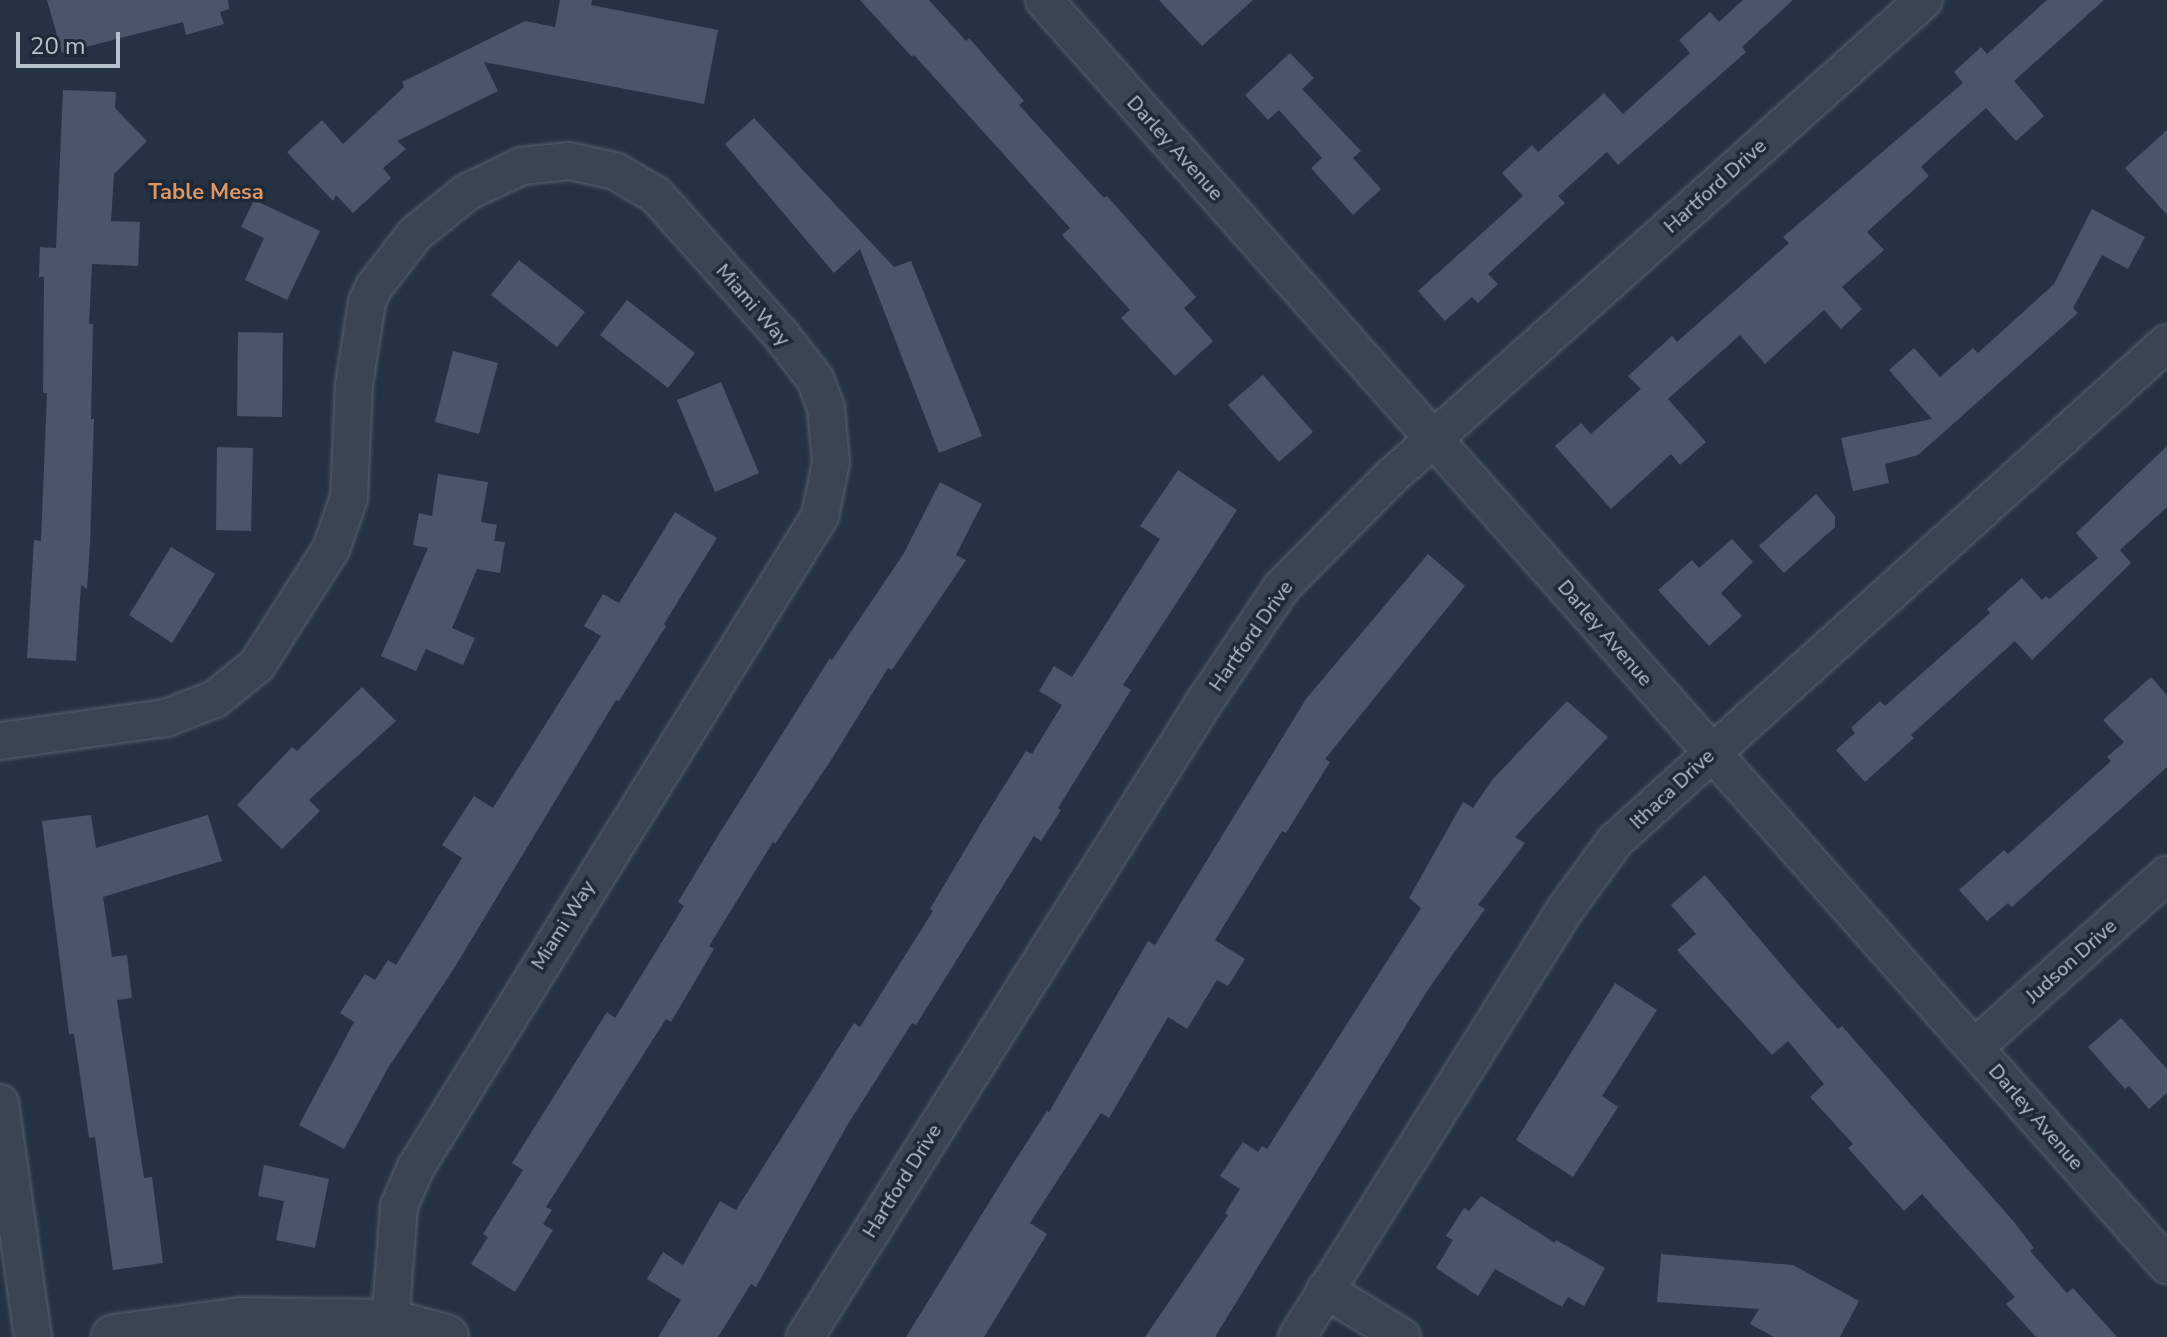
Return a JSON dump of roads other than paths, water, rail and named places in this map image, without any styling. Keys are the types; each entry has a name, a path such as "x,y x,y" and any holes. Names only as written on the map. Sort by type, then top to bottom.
{"street":[{"name":"Darley Avenue","path":"1044,0 2167,1265"},
{"name":"Hartford Drive","path":"805,1337 1203,704 1275,596 1353,513 1433,439 1924,0"},
{"name":"Miami Way","path":"0,741 166,718 215,699 257,665 331,549 349,498 354,385 367,302 374,287 415,234 438,215 467,192 522,166 569,161 610,170 656,195 781,335 815,379 826,408 831,462 820,516 416,1167 399,1206 390,1322"},
{"name":"Ithaca Drive","path":"1297,1337 1566,908 1615,841 2167,343"},
{"name":"Judson Drive","path":"1975,1047 2167,875"},
{"path":"0,1103 33,1337"},
{"path":"1325,1290 1402,1337"},
{"path":"114,1337 241,1320 390,1322 446,1337"}],"district":[{"name":"Table Mesa","path":"206,193"}]}
